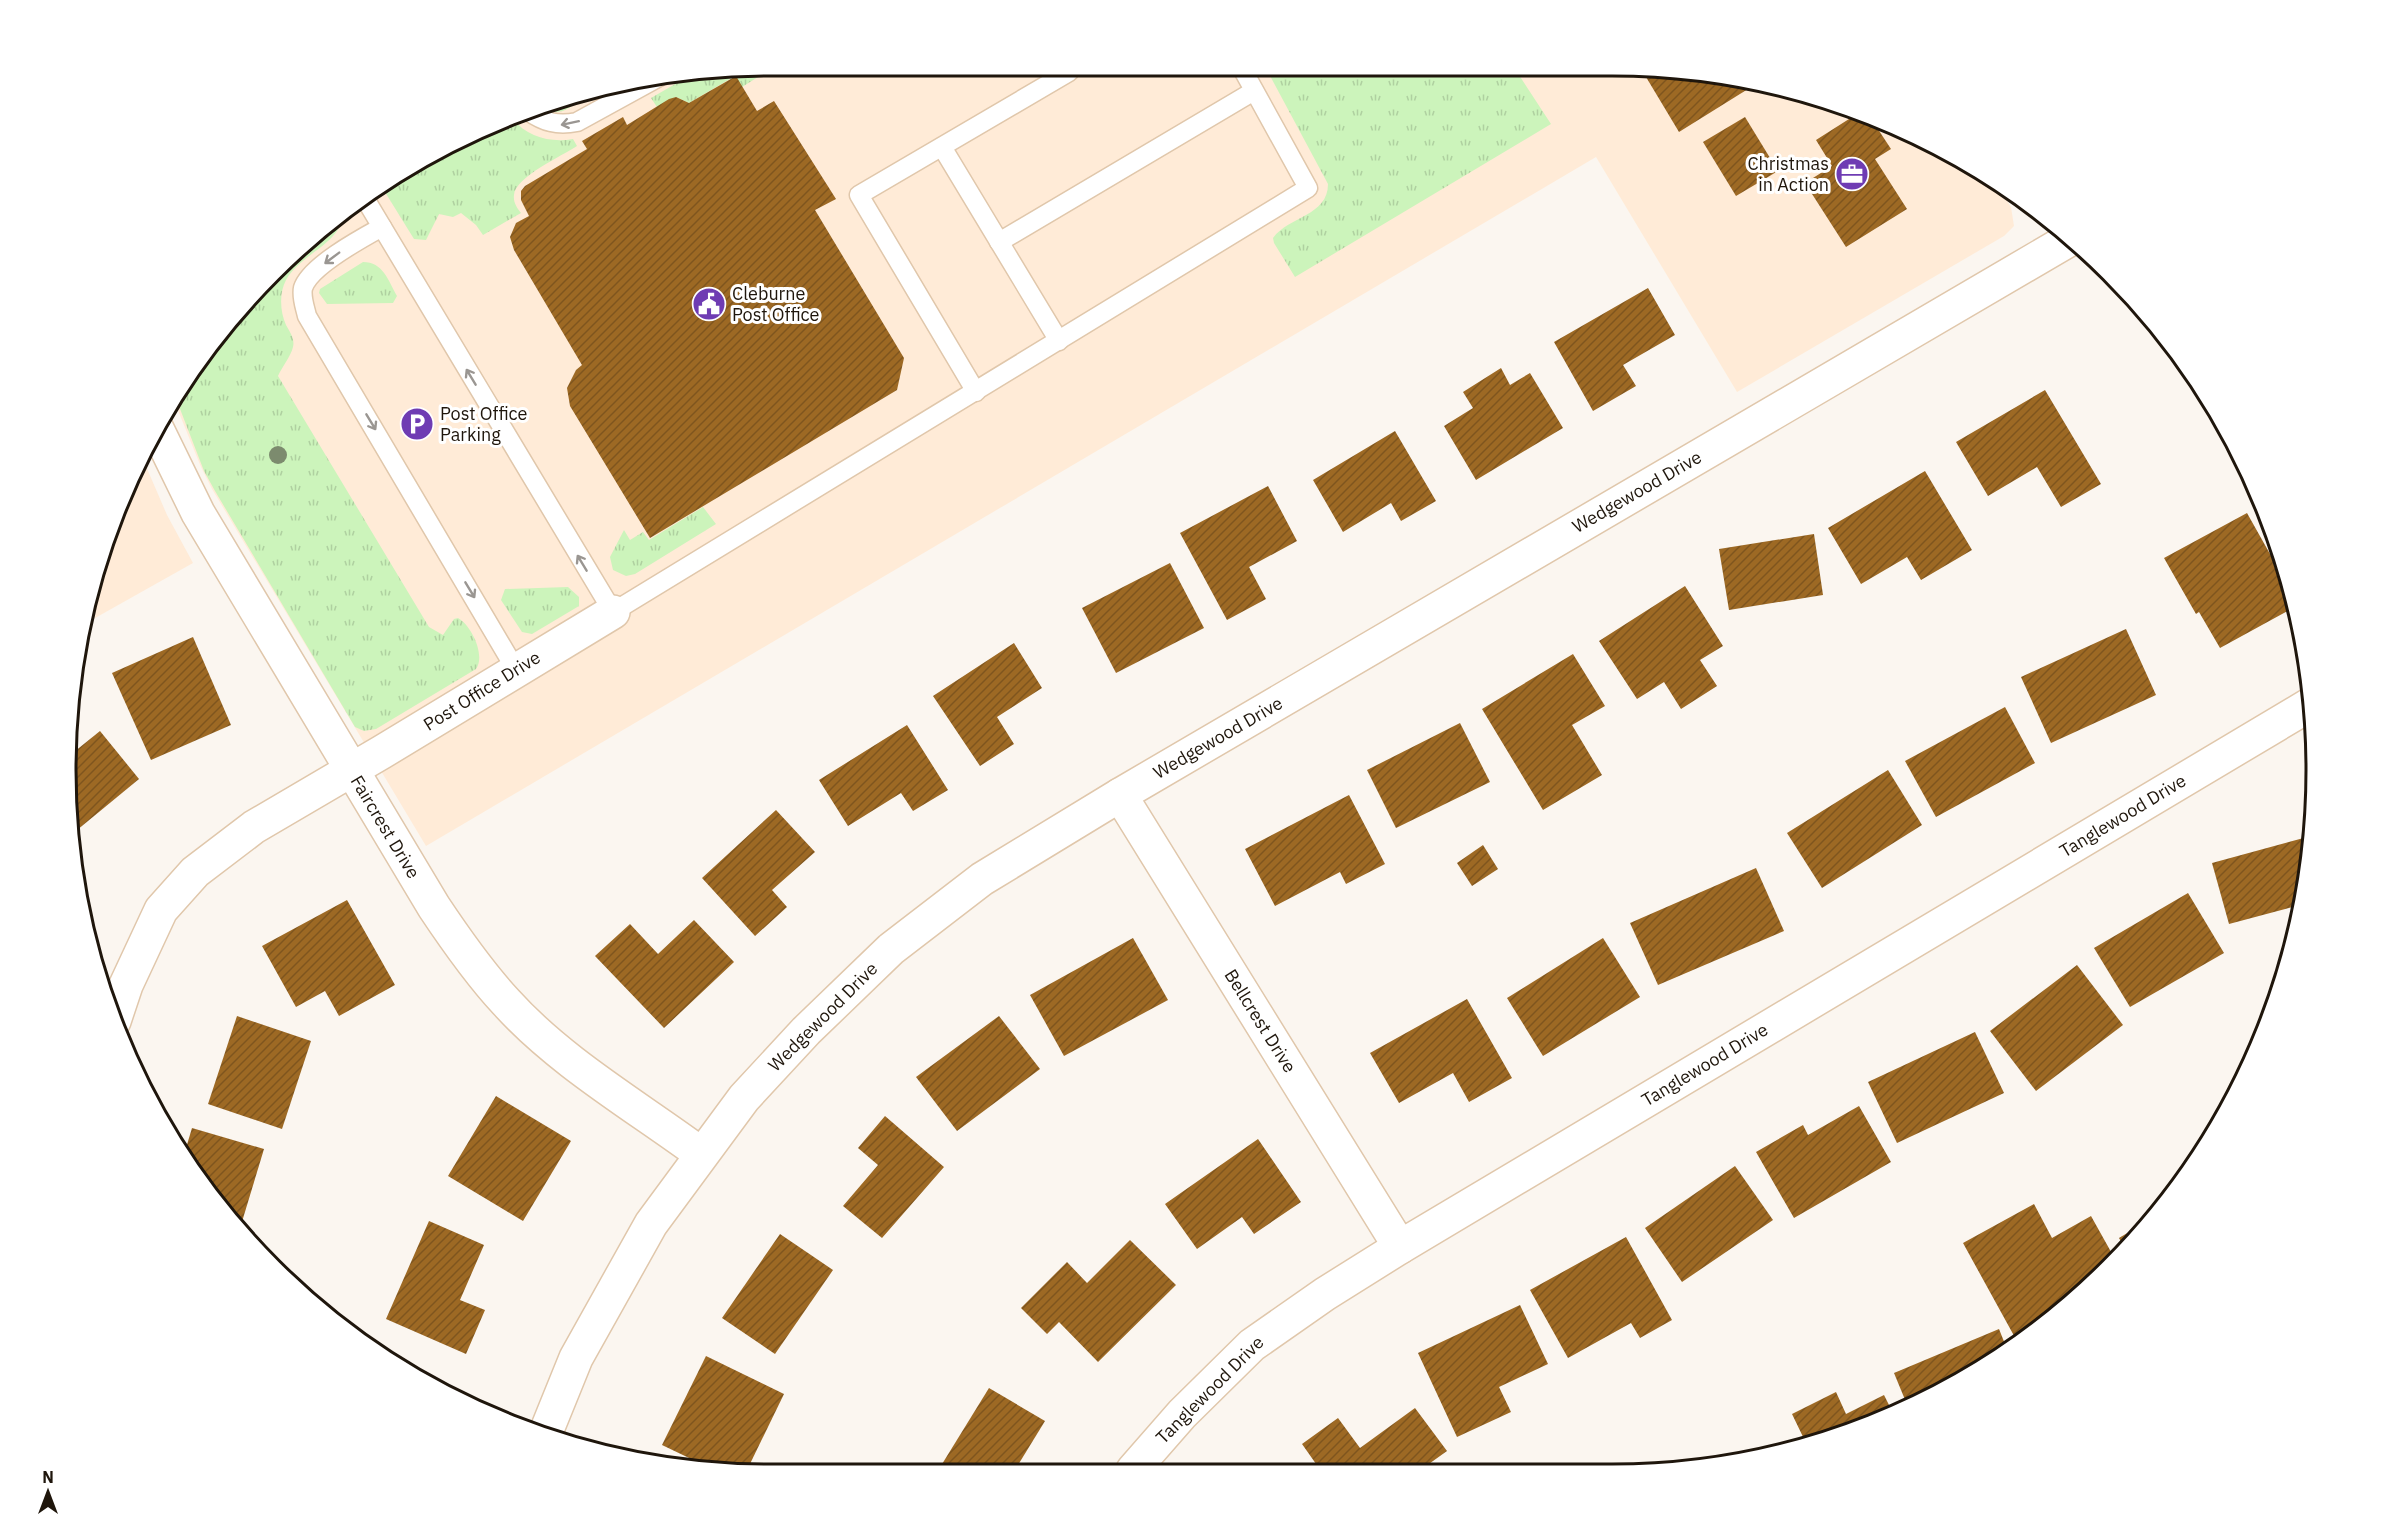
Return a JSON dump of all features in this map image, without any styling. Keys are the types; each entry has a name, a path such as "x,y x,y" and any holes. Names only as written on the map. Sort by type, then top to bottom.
{"street":[{"name":"Wedgewood Drive","path":"548,1427 576,1358 615,1286 651,1224 701,1154 752,1089 806,1031 891,950 982,879 1120,795 2062,244"},
{"name":"Faircrest Drive","path":"161,438 198,513 434,907 468,957 506,1003 545,1040 701,1154"},
{"name":"Post Office Drive","path":"119,1007 126,985 160,910 195,872 254,827 613,612"},
{"name":"Tanglewood Drive","path":"1138,1464 1182,1414 1252,1345 1325,1294 1400,1247 2303,709"},
{"name":"Bellcrest Drive","path":"1120,795 1400,1247"}],"lane":[{"path":"976,392 859,195 1062,76"},
{"path":"369,205 613,612 1308,188 1246,76"},
{"path":"536,117 542,121 562,125 577,122 632,91"},
{"path":"999,242 1254,91"},
{"path":"942,147 1059,341"},
{"path":"382,227 346,247 310,276 303,286 302,296 307,316 516,670"}],"shaded area":[{"path":"770,76 1612,76 1703,82 1791,100 1835,113 1919,148 1959,169 2006,200 2011,207 2014,226 2004,236 1737,392 1596,157 426,846 201,467 178,409 220,348 249,313 313,249 348,220 423,169 505,129 591,100 679,82"},
{"path":"146,467 167,515 193,563 94,619 113,547"}],"green space":[{"path":"759,76 742,87 736,78"},
{"path":"1270,76 1520,76 1551,124 1295,277 1273,238 1288,225 1322,203 1328,184"},
{"path":"732,78 689,103 676,97 657,107 651,98 679,82"},
{"path":"574,105 563,111 554,111"},
{"path":"518,124 540,137 556,140 573,139 577,146 530,174 516,188 514,198 521,213 483,235 476,225 461,213 453,217 439,214 426,240 414,239 385,193 423,169 463,148"},
{"path":"338,228 328,241 301,263 286,280 281,297 282,308 293,344 278,376 429,627 443,635 454,619 458,618 468,627 478,649 479,663 476,669 376,729 364,731 355,727 204,471 179,407 220,348 249,313 280,280"},
{"path":"363,262 375,265 388,278 397,296 393,303 327,304 319,293 320,289"},
{"path":"703,507 716,524 635,574 626,576 613,570 610,557 624,530 630,540 643,532 649,540"},
{"path":"568,587 579,597 579,606 532,634 522,632 501,600 505,589"}],"building":[{"name":"Cleburne Post Office","path":"737,77 757,111 774,101 836,199 815,210 904,358 897,390 650,538 570,406 567,388 576,370 582,365 514,250 510,237 516,223 529,216 521,200 521,191 525,186 587,149 582,141 623,117 627,125 669,99 676,97 689,103"},
{"path":"1646,78 1703,82 1747,90 1679,132"},
{"path":"1745,117 1778,171 1736,196 1703,142"},
{"name":"Christmas in Action","path":"1850,119 1878,130 1891,149 1875,159 1907,209 1846,247 1805,183 1832,166 1816,140"},
{"path":"1648,288 1675,335 1623,365 1636,386 1593,411 1554,342"},
{"path":"1501,368 1510,385 1530,373 1563,428 1476,480 1444,426 1473,408 1463,392"},
{"path":"2045,390 2101,484 2061,507 2037,467 1988,496 1956,442"},
{"path":"1395,431 1436,501 1401,521 1391,503 1343,532 1313,480"},
{"path":"1925,471 1972,550 1921,580 1907,557 1861,584 1828,528"},
{"path":"1268,486 1297,541 1249,567 1266,599 1227,620 1180,533"},
{"path":"2247,513 2272,558 2287,612 2220,648 2199,612 2196,614 2164,558"},
{"path":"1814,534 1823,595 1729,610 1719,549"},
{"path":"1170,563 1204,628 1116,673 1082,608"},
{"path":"1685,586 1723,646 1700,660 1717,686 1681,709 1664,682 1637,699 1599,641"},
{"path":"2126,629 2156,695 2051,743 2021,677"},
{"path":"193,637 231,725 151,760 112,673"},
{"path":"1014,643 1042,688 997,717 1014,744 980,766 933,696"},
{"path":"1573,654 1605,706 1572,725 1602,775 1543,810 1482,709"},
{"path":"2005,707 2035,763 1936,817 1905,761"},
{"path":"1460,723 1490,782 1396,828 1367,770"},
{"path":"907,725 948,790 913,811 901,793 848,826 819,780"},
{"path":"100,731 139,779 79,828 76,770 77,750"},
{"path":"1888,770 1922,825 1822,888 1787,833"},
{"path":"1349,795 1385,864 1346,884 1340,872 1275,906 1245,849"},
{"path":"776,810 815,852 772,890 787,907 755,936 702,878"},
{"path":"2302,838 2291,907 2229,924 2212,863"},
{"path":"1483,845 1498,869 1472,886 1457,863"},
{"path":"1756,868 1784,931 1658,985 1630,923"},
{"path":"2188,893 2224,953 2130,1007 2094,948"},
{"path":"347,900 395,985 339,1016 325,991 296,1007 262,946"},
{"path":"694,920 734,962 664,1028 595,956 630,924 658,954"},
{"path":"1133,938 1168,1000 1064,1056 1030,995"},
{"path":"1603,938 1640,997 1543,1056 1507,998"},
{"path":"2077,965 2123,1025 2036,1091 1990,1031"},
{"path":"1467,999 1512,1078 1469,1102 1453,1073 1399,1103 1370,1053"},
{"path":"237,1016 311,1041 282,1129 208,1104"},
{"path":"999,1016 1040,1069 957,1131 916,1077"},
{"path":"1975,1032 2004,1093 1897,1143 1868,1082"},
{"path":"496,1096 571,1141 523,1221 448,1176"},
{"path":"1859,1106 1891,1162 1794,1218 1756,1152 1803,1125 1808,1135"},
{"path":"885,1116 944,1167 882,1238 843,1206 878,1165 858,1148"},
{"path":"192,1128 264,1149 243,1219 220,1192 187,1145"},
{"path":"1258,1139 1301,1202 1254,1234 1242,1217 1197,1249 1165,1204"},
{"path":"1735,1166 1773,1220 1682,1282 1645,1228"},
{"path":"2034,1204 2052,1238 2091,1216 2111,1251 2069,1291 2014,1335 1963,1243"},
{"path":"429,1221 484,1245 460,1300 485,1310 466,1354 386,1319"},
{"path":"780,1234 833,1270 775,1354 722,1318"},
{"path":"1626,1237 1672,1320 1640,1338 1631,1323 1568,1358 1530,1290"},
{"path":"1130,1240 1176,1285 1098,1362 1059,1322 1047,1334 1021,1308 1067,1262 1087,1283"},
{"path":"1520,1305 1548,1364 1499,1387 1511,1412 1457,1437 1418,1353"},
{"path":"1999,1329 2004,1342 1959,1371 1905,1399 1894,1373"},
{"path":"706,1356 784,1394 750,1463 691,1459 662,1445"},
{"path":"989,1388 1045,1421 1019,1464 942,1464"},
{"path":"1836,1392 1846,1414 1884,1395 1889,1405 1835,1427 1803,1437 1792,1414"},
{"path":"1415,1408 1447,1451 1429,1464 1316,1464 1302,1444 1338,1418 1360,1448"}],"place":[{"name":"Christmas in Action","path":"1852,174"},
{"name":"Cleburne Post Office","path":"709,304"},
{"name":"Post Office Parking","path":"417,424"}]}
